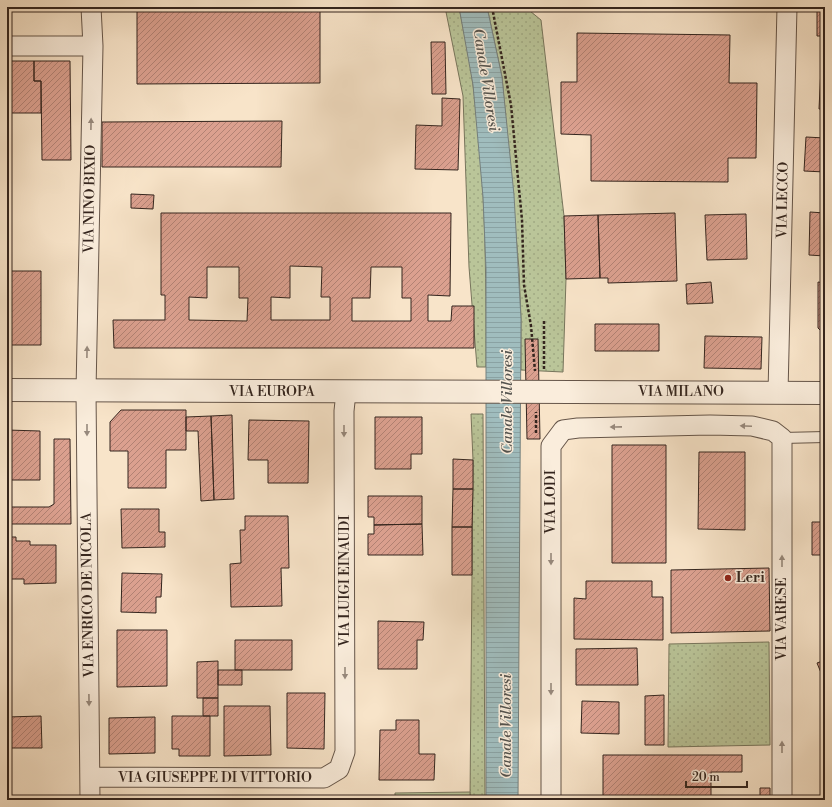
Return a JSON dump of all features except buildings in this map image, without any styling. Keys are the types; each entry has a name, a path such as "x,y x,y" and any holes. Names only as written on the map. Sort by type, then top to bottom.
{"street":[{"name":"VIA NINO BIXIO","path":"86,391 93,46 90,7"},
{"name":"VIA LECCO","path":"778,393 787,7"},
{"path":"7,46 93,46"},
{"name":"VIA EUROPA","path":"7,390 537,392"},
{"name":"VIA ENRICO DE NICOLA","path":"86,391 90,800"},
{"name":"VIA LUIGI EINAUDI","path":"339,769 345,752 344,411 346,392"},
{"name":"VIA MILANO","path":"537,392 825,393"},
{"name":"VIA LODI","path":"551,800 551,446 563,430 578,428 710,425 752,426 773,432 782,438"},
{"name":"VIA VARESE","path":"782,438 782,800"},
{"name":"VIA GIUSEPPE DI VITTORIO","path":"90,777 324,778 339,769"}],"lane":[{"path":"782,438 825,437"}],"path":[{"path":"537,392 544,321"}],"green space":[{"path":"445,7 459,7 470,66 481,155 486,296 486,367 477,367 469,267 463,96"},
{"path":"487,7 529,7 530,11 541,20 564,216 566,279 563,372 521,370 519,269 502,77"},
{"path":"471,414 483,414 485,800 470,800 473,460"},
{"path":"769,642 770,745 668,747 669,644"},
{"path":"470,792 470,800 395,800 395,793"},
{"path":"331,796 331,800 112,800 114,797"}],"water":[{"name":"Canale Villoresi","path":"459,7 487,7 502,77 514,195 521,319 518,800 486,800 486,269 483,197 473,85"}],"place":[{"name":"Leri","path":"728,578"}]}
